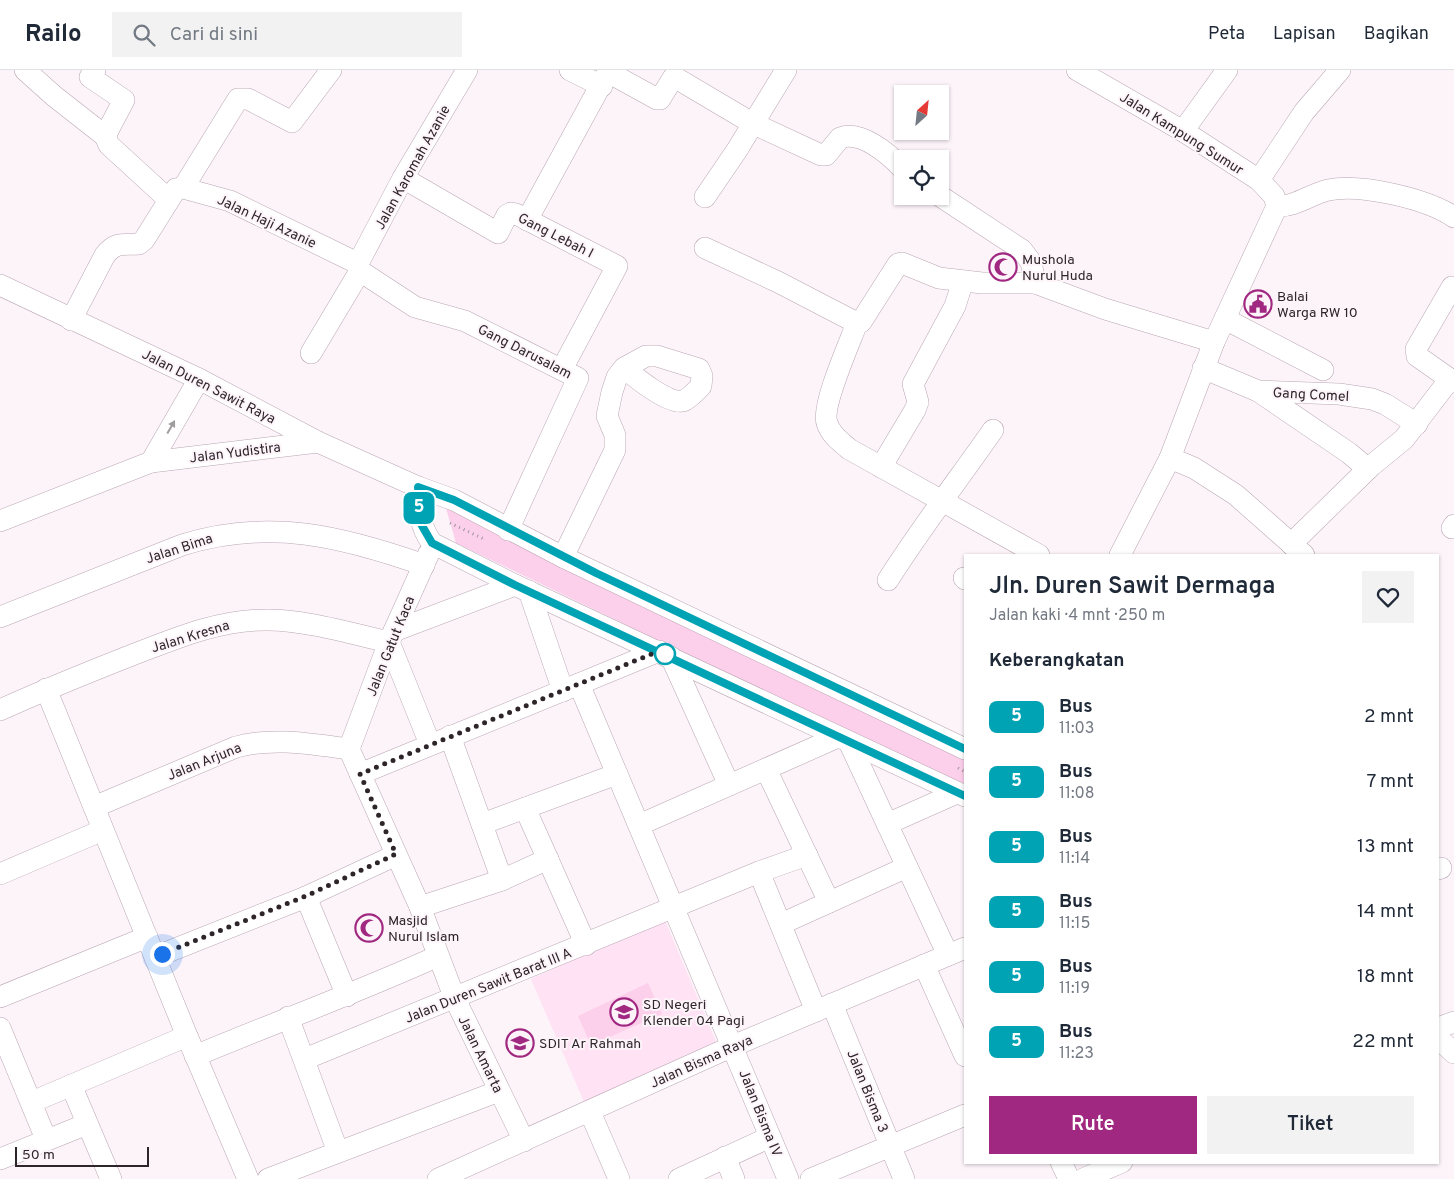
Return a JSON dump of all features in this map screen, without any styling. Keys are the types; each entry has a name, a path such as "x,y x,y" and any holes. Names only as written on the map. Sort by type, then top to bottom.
{"street":[{"path":"26,70 54,96 105,136 109,145 176,194"},
{"path":"95,70 90,77 124,100 105,136"},
{"path":"72,320 105,254 112,246 119,243 139,244 144,240 238,100 248,99 292,122 331,70"},
{"name":"Jalan Karomah Azanie","path":"311,353 403,178 467,70"},
{"path":"570,70 606,76 657,99 660,99 673,78 676,78 752,123 822,156 840,138 849,136 862,140 888,154 894,160"},
{"path":"705,197 786,70"},
{"name":"Jalan Kampung Sumur","path":"1077,70 1183,132 1259,180 1274,196 1278,206"},
{"path":"1183,132 1227,70"},
{"path":"1259,180 1304,112 1340,70"},
{"path":"527,220 606,76"},
{"name":"Gang Lebah I","path":"403,178 498,233 507,215 511,213 617,266 562,369"},
{"path":"1121,554 1170,458 1214,342 1278,206 1286,207 1327,190 1417,201 1445,211 1454,217"},
{"name":"Jalan Haji Azanie","path":"176,194 230,201 358,266"},
{"path":"949,202 1022,250 1031,262 1035,283"},
{"path":"705,248 778,282 857,323"},
{"path":"1037,554 945,500 880,467 833,436 826,421 828,401 857,323 861,322 898,264 907,264 939,278 982,284 1035,283 1105,309 1214,342"},
{"name":"Gang Darusalam","path":"358,266 416,307 465,321 575,375 577,382 508,530"},
{"path":"880,467 915,410 918,402 913,384 955,306 963,281"},
{"name":"Jalan Duren Sawit Raya","path":"0,284 199,379 318,442 418,487 454,500 508,530 563,557 964,749"},
{"path":"1170,458 1194,468 1236,494 1298,549 1368,469 1404,439 1452,381 1417,356 1416,349 1452,287"},
{"path":"1224,319 1323,370"},
{"path":"563,557 615,450 615,435 607,416 617,377 624,368"},
{"name":"Gang Comel","path":"1203,368 1258,391 1339,394 1372,399 1385,404 1416,424"},
{"path":"151,462 199,379"},
{"path":"1258,391 1349,453 1368,469"},
{"path":"888,580 920,531 945,500 993,430"},
{"name":"Jalan Yudistira","path":"0,521 151,462 318,442"},
{"path":"418,487 421,524 432,543 522,588 961,795"},
{"name":"Jalan Bima","path":"0,617 182,544 206,537 239,532 301,532 366,545 424,565"},
{"name":"Jalan Gatut Kaca","path":"349,749 391,637 432,543"},
{"path":"430,744 391,637 522,588"},
{"name":"Jalan Bisma IV","path":"522,588 571,688 617,774 788,1179"},
{"name":"Jalan Kresna","path":"0,710 46,689 186,634 239,622 267,620 391,637"},
{"path":"360,774 571,688 665,654"},
{"path":"665,654 729,785"},
{"path":"46,689 247,1179"},
{"path":"450,736 502,880"},
{"path":"639,825 766,768 843,739"},
{"path":"843,739 907,867 957,951"},
{"name":"Jalan Arjuna","path":"94,807 236,747 254,742 280,742 349,749"},
{"name":"Jalan Amarta","path":"349,749 420,907 455,999 524,1141"},
{"path":"766,768 829,902"},
{"path":"482,824 617,774"},
{"path":"887,824 961,795"},
{"path":"525,808 586,945"},
{"path":"0,874 103,830"},
{"path":"155,957 306,896 396,854"},
{"name":"Jalan Duren Sawit Barat III A","path":"305,1059 455,999 759,872 807,855"},
{"path":"420,907 502,880 548,859"},
{"path":"781,924 907,867"},
{"name":"Jalan Bisma 3","path":"759,872 781,924 824,1007 904,1179"},
{"path":"306,896 347,996"},
{"path":"0,998 147,937"},
{"name":"Jalan Bisma Raya","path":"438,1179 733,1046 957,951"},
{"path":"32,1102 71,1085 288,1017 347,996 438,956"},
{"path":"924,965 964,1054"},
{"path":"288,1017 338,1152"},
{"path":"0,1028 46,1139"},
{"path":"1446,1028 1454,1052"},
{"path":"71,1085 111,1179"},
{"path":"268,1179 499,1091"},
{"path":"590,1112 619,1179"},
{"path":"811,1179 964,1115"},
{"path":"0,1159 46,1139 88,1124"},
{"path":"679,1179 770,1137"},
{"path":"725,1157 734,1179"},
{"path":"1062,1164 1069,1179"},
{"path":"1083,1179 1117,1164"}],"shaded area":[{"path":"446,508 964,754 964,788 456,543"},
{"name":"SD Negeri Klender 04 Pagi","path":"664,918 717,1044 584,1102 531,979"},
{"path":"648,983 662,1014 591,1045 578,1016"}],"bus line":[{"name":"5","path":"964,749 596,573 508,530 454,500 418,487 421,524 424,533 432,543 515,585 964,796"}],"place":[{"name":"Mushola Nurul Huda","path":"1003,267"},
{"name":"Balai Warga RW 10","path":"1258,304"},
{"name":"Masjid Nurul Islam","path":"369,928"},
{"name":"SD Negeri Klender 04 Pagi","path":"624,1012"},
{"name":"SDIT Ar Rahmah","path":"520,1043"}],"route":[{"path":"162,954 306,896 396,854 360,774 659,651 665,654"}]}
